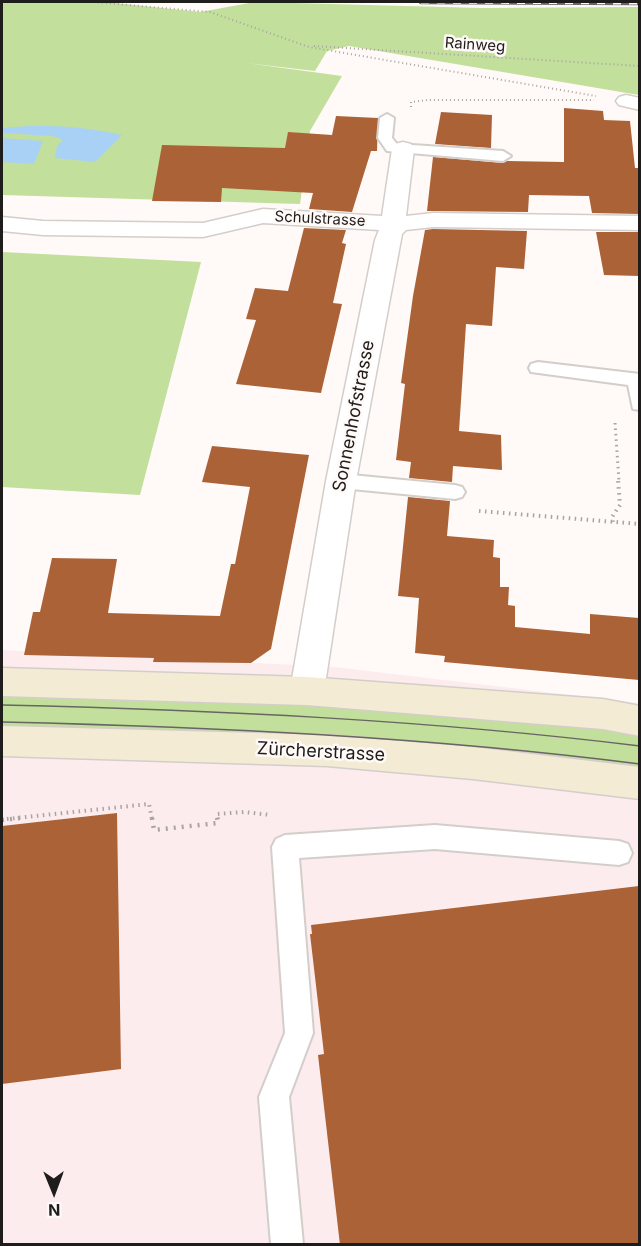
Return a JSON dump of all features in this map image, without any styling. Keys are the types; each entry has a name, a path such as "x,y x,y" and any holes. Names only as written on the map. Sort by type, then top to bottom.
{"main road":[{"path":"2,682 307,691 603,714 639,721"},
{"name":"Zürcherstrasse","path":"2,741 195,745 372,754 503,766 639,783"}],"street":[{"path":"400,224 393,215 403,149"},
{"name":"Schulstrasse","path":"2,224 44,228 203,230 263,216 400,224 433,220 639,224"},
{"name":"Sonnenhofstrasse","path":"307,691 342,481 387,240 391,230 400,224"}],"lane":[{"path":"387,118 385,138 392,148 503,156"},
{"path":"538,368 638,380 639,404"},
{"path":"342,481 456,492"},
{"path":"287,1245 274,1097 299,1033 285,847 435,837 618,853"}],"path":[{"path":"94,2 210,12 309,47 633,103"},
{"name":"Rainweg","path":"309,47 341,46 639,66"},
{"path":"411,102 478,99 633,103"},
{"path":"613,522 612,517 620,505 615,413"},
{"path":"473,511 639,524"},
{"path":"2,820 149,804 154,830 218,822 217,814 244,812"}],"shaded area":[{"path":"2,650 334,667 639,703 639,1244 2,1244"}],"green space":[{"path":"2,2 105,2 200,12 255,2 481,8 639,7 639,95 349,46 327,51 315,71 246,63 342,76 310,131 300,204 2,195"},
{"path":"2,252 201,262 140,495 2,487"},
{"path":"2,694 281,701 500,716 639,734 639,772 71,733 2,732"}],"water":[{"path":"2,124 3,128 63,127 122,135 95,162 55,158 57,146 63,140 53,136 2,133"},
{"path":"2,138 43,141 34,164 2,162"}],"building":[{"path":"564,108 603,111 604,120 630,121 635,168 639,168 639,214 592,213 589,196 529,195 528,212 427,211 433,157 503,163 507,161 564,162"},
{"path":"441,112 492,115 491,148 435,144"},
{"path":"336,116 378,118 377,151 371,151 352,212 309,209 313,193 222,188 221,202 152,201 162,145 285,148 288,132 332,135"},
{"path":"304,228 346,230 342,243 346,244 333,303 342,304 321,393 236,384 256,320 246,319 255,288 288,291"},
{"path":"425,230 527,231 524,269 496,267 492,326 466,324 459,431 501,435 502,470 453,466 452,482 409,478 411,462 396,460 405,384 401,383 413,296"},
{"path":"596,232 639,232 639,276 604,275"},
{"path":"212,446 309,455 271,649 251,663 153,662 154,658 24,655 33,612 40,612 52,558 117,559 108,613 220,616 231,564 235,564 250,487 202,482"},
{"path":"408,497 450,501 447,536 494,540 493,557 500,558 500,587 509,587 508,605 515,606 515,627 590,634 590,614 639,618 639,680 444,662 445,656 415,653 419,598 398,596"},
{"path":"117,813 121,1069 2,1084 2,826"},
{"path":"639,886 639,1245 340,1245 318,1055 324,1054 310,934 312,934 311,925"}],"tram line":[{"path":"2,705 162,710 401,723 640,746"},
{"path":"2,722 162,727 401,740 640,764"}],"railway":[{"path":"421,2 640,3"}]}
